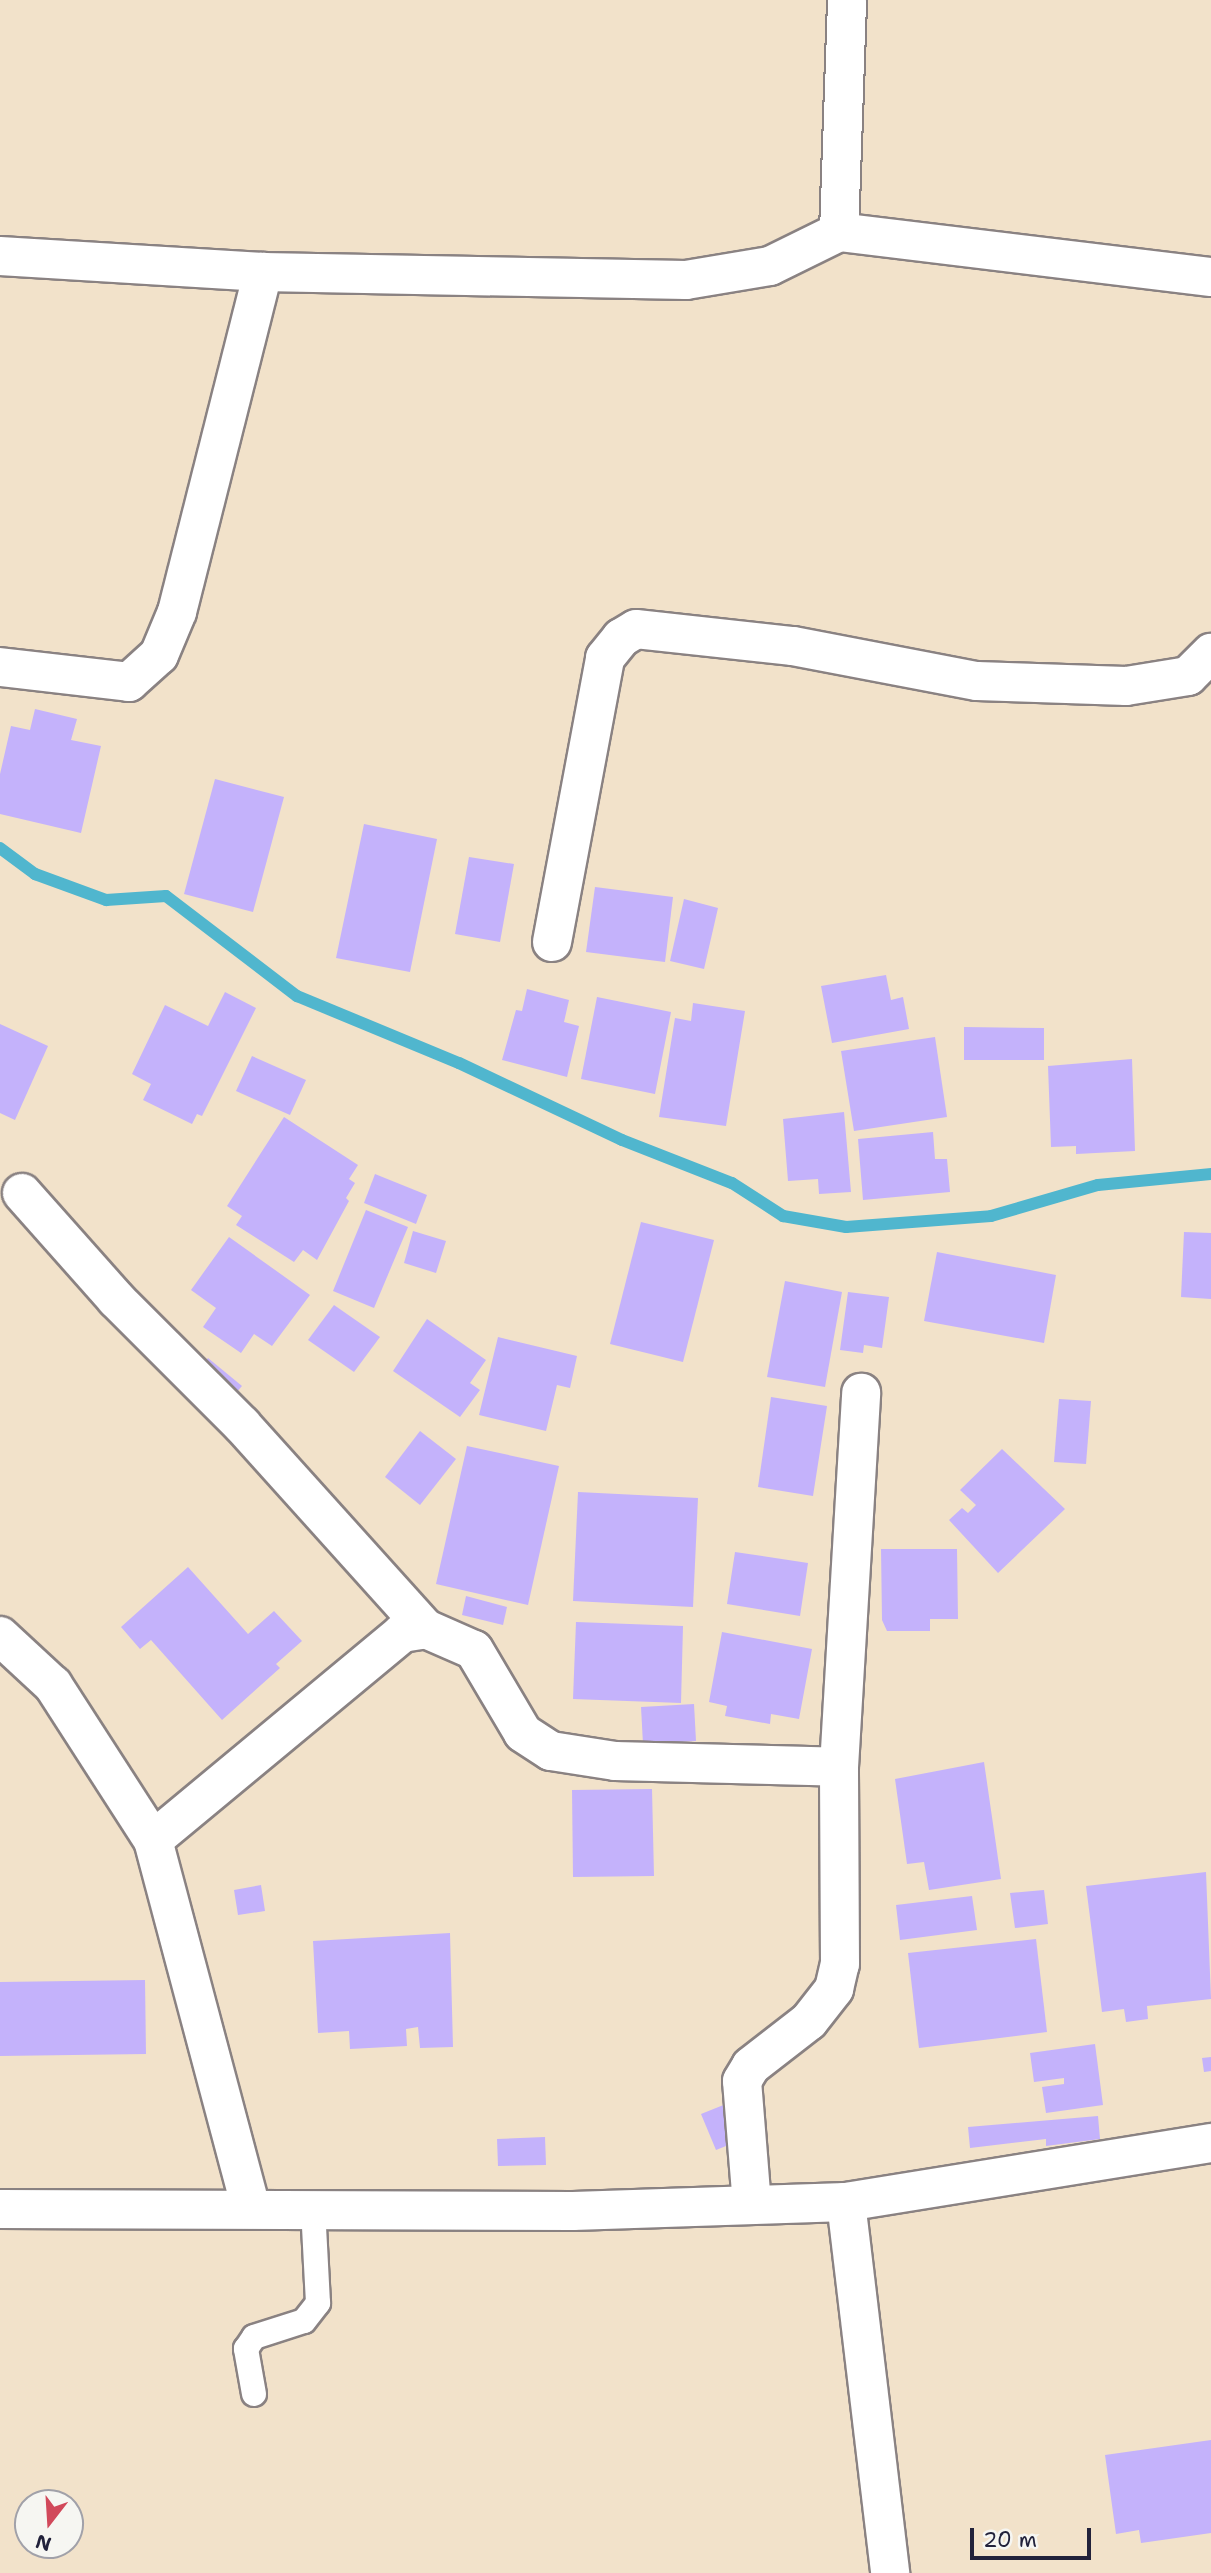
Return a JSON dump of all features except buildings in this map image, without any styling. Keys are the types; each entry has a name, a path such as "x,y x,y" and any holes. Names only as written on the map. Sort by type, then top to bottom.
{"street":[{"path":"839,232 847,0"},
{"path":"0,256 263,272 686,280 771,266 839,232 1211,276"},
{"path":"0,667 129,682 159,655 177,612 263,272"},
{"path":"552,942 606,658 621,638 636,629 793,646 977,681 1126,686 1188,676 1208,661"},
{"path":"22,1194 116,1299 242,1425 426,1629 474,1650 523,1733 551,1751 615,1761 839,1767"},
{"path":"752,2205 742,2081 751,2066 809,2021 834,1989 840,1964 839,1767 861,1393"},
{"path":"153,1840 402,1633 426,1629"},
{"path":"0,1636 53,1685 153,1840 251,2208"},
{"path":"0,2209 573,2211 846,2202 1211,2143"},
{"path":"846,2202 890,2573"}],"lane":[{"path":"254,2393 246,2350 254,2337 304,2321 318,2304 313,2209"}],"waterway":[{"path":"0,848 35,874 106,900 166,896 297,996 459,1063 622,1140 732,1183 783,1216 846,1227 991,1216 1098,1185 1211,1174"}]}
